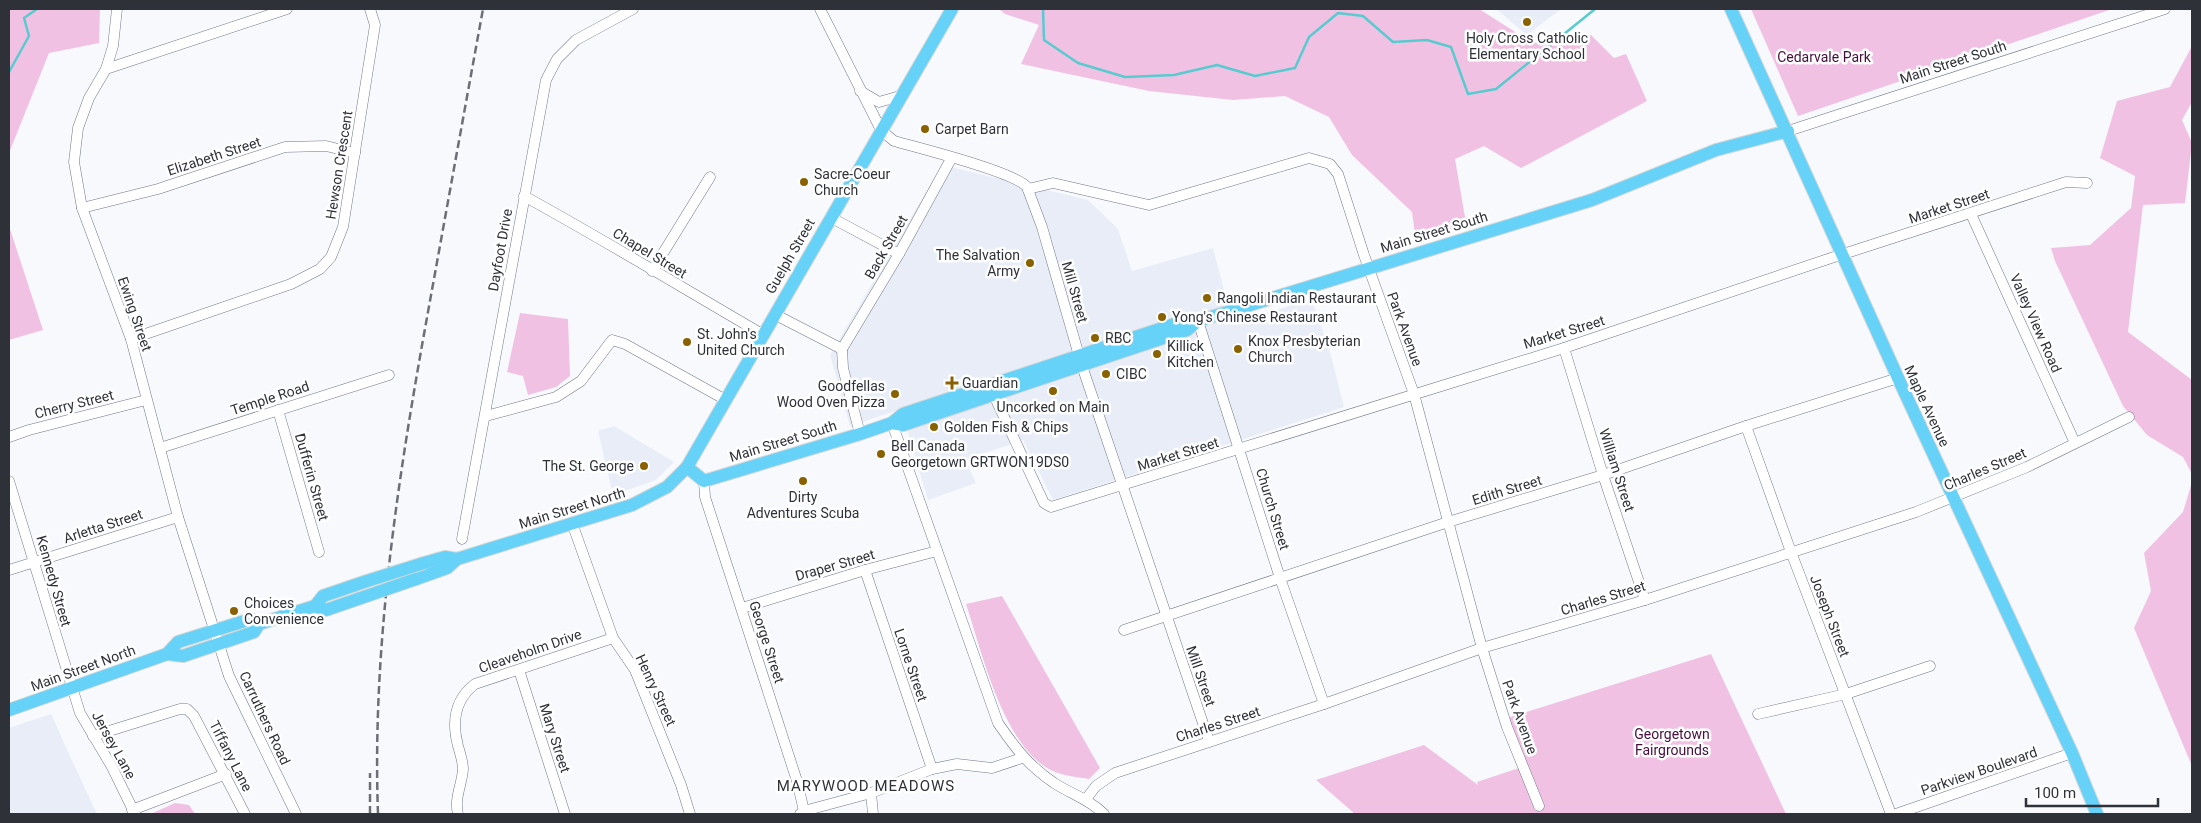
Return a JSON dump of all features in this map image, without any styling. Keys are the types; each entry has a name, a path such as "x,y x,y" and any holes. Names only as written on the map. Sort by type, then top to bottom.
{"main road":[{"name":"Guelph Street","path":"687,467 724,398 952,9"},
{"name":"Maple Avenue","path":"1731,9 1844,254 1898,378 2072,753 2098,814"},
{"name":"Main Street South","path":"704,481 860,434 892,423 903,414 991,390 1081,361 1184,321 1198,321 1368,267 1592,200 1676,166 1705,163 1737,149 1749,140 1788,131"},
{"path":"687,467 704,481"},
{"name":"Main Street North","path":"315,606 326,610 447,568 457,560 632,505 653,496 667,487 687,467"},
{"name":"Main Street North","path":"166,654 183,656 254,632 260,624 315,606 323,596 367,581 445,557 457,560"},
{"name":"Main Street North","path":"9,710 166,654 178,642 251,620 260,624"}],"street":[{"name":"Ewing Street","path":"117,9 113,46 106,69 89,98 78,128 74,162 82,208 131,339 178,517 213,631"},
{"path":"106,69 287,9"},
{"name":"Hewson Crescent","path":"131,339 291,284 320,269 331,257 343,227 355,153 375,25 370,9"},
{"name":"Dayfoot Drive","path":"462,538 486,416 546,80 557,59 576,40 633,9"},
{"path":"820,9 859,91 881,130 894,140 1004,174 1023,182 1028,189"},
{"name":"Main Street South","path":"1788,131 2165,9"},
{"path":"859,91 879,102 900,96"},
{"name":"Elizabeth Street","path":"82,208 158,189 285,147 326,146 355,153"},
{"name":"Park Avenue","path":"1028,189 1053,183 1149,205 1309,158 1330,164 1338,174 1368,267 1414,394 1482,648 1507,727 1539,806"},
{"name":"Back Street","path":"842,348 899,254 951,159"},
{"path":"652,271 710,177"},
{"name":"Market Street","path":"991,390 1047,506 1240,449 1564,348 2066,182 2087,183"},
{"name":"Mill Street","path":"1028,189 1054,265 1081,361 1164,615 1208,741"},
{"name":"Chapel Street","path":"524,196 596,236 652,271 762,334"},
{"name":"Valley View Road","path":"1971,214 2075,443"},
{"path":"830,217 899,254"},
{"path":"774,314 842,348 843,368 860,434"},
{"name":"Church Street","path":"1198,321 1280,578 1324,704"},
{"path":"486,416 556,397 581,381 612,340 625,344 724,398"},
{"name":"William Street","path":"1564,348 1603,475 1646,600"},
{"name":"Temple Road","path":"160,448 389,375"},
{"name":"Edith Street","path":"1124,630 1164,615 1448,522 1603,475 1746,426 1898,378"},
{"name":"Cherry Street","path":"9,437 29,430 146,400"},
{"name":"Dufferin Street","path":"278,410 319,552"},
{"name":"Charles Street","path":"1086,800 1096,786 1115,773 1324,704 1482,648 1646,600 1916,512 2027,467 2129,417"},
{"path":"892,423 998,723 1022,758 1055,784 1086,800 1104,814"},
{"name":"Joseph Street","path":"1746,426 1791,552 1891,814"},
{"name":"Kennedy Street","path":"9,481 35,562 71,689"},
{"name":"George Street","path":"704,481 705,497 797,781 802,813"},
{"name":"Arletta Street","path":"9,570 178,517"},
{"name":"Henry Street","path":"572,523 613,638 635,670 681,785 690,814"},
{"name":"Draper Street","path":"742,608 865,570 936,552"},
{"name":"Lorne Street","path":"865,570 932,769"},
{"name":"Carruthers Road","path":"213,631 229,676 296,814"},
{"name":"Cleaveholm Drive","path":"458,814 456,804 463,767 454,730 456,710 465,692 475,684 613,638"},
{"path":"1758,714 1846,694 1930,666"},
{"name":"Mary Street","path":"519,670 565,814"},
{"name":"Jersey Lane","path":"71,689 80,713 112,767 134,812"},
{"name":"Tiffany Lane","path":"93,736 180,709 190,711 226,774 245,814"},
{"name":"Parkview Boulevard","path":"1896,814 2072,753"},
{"path":"802,813 871,793 932,769 957,764 992,768 1022,758"},
{"path":"134,812 226,774"},
{"path":"871,793 874,814"}],"shaded area":[{"name":"Holy Cross Catholic Elementary School","path":"1496,9 1561,9 1527,35"},
{"path":"942,165 1088,200 1118,229 1132,271 1213,248 1233,324 1311,299 1329,348 1344,407 1053,500 1023,440 965,460 976,483 928,500 901,409 850,426 830,355"},
{"path":"614,426 674,462 656,480 613,495 598,431"},
{"path":"51,714 97,814 9,814 9,728"}],"green space":[{"path":"9,9 100,9 99,43 49,53 9,153"},
{"path":"999,9 1479,9 1531,42 1555,46 1591,35 1614,58 1626,54 1647,101 1521,168 1484,146 1455,159 1466,223 1416,241 1412,212 1352,155 1329,117 1285,96 1233,100 1149,91 1021,64 1039,25 1005,14"},
{"name":"Cedarvale Park","path":"1751,9 2112,9 1798,116"},
{"path":"2192,46 2192,102 2182,120 2192,143 2185,203 2143,205 2128,332 2192,380 2192,474 2183,457 2147,435 2123,406 2055,261 2051,248 2090,245 2131,208 2135,176 2100,158 2117,101 2170,87"},
{"path":"9,226 43,330 9,340"},
{"path":"520,313 568,319 570,376 556,387 528,395 523,376 507,372"},
{"path":"2192,482 2192,766 2134,628 2151,591 2144,553 2183,512"},
{"path":"1002,596 1100,768 1089,779 1055,772 1037,761 1022,744 997,698 966,604"},
{"name":"Georgetown Fairgrounds","path":"1711,654 1786,814 1355,814 1316,780 1424,745 1478,785 1477,782 1519,768 1507,718"},
{"path":"175,803 189,805 195,814 153,813"}],"waterway":[{"path":"9,72 29,36 24,18 37,9"},
{"path":"1043,9 1044,40 1078,63 1125,77 1174,75 1217,65 1255,76 1295,68 1309,37 1338,13 1363,16 1393,42 1427,40 1451,47 1468,94 1496,89 1595,9"}],"railway":[{"path":"378,814 379,690 383,629 396,506 415,384 483,9"},
{"path":"370,773 370,814"}],"place":[{"name":"Holy Cross Catholic Elementary School","path":"1527,22"},
{"name":"Carpet Barn","path":"925,129"},
{"name":"Sacre-Coeur Church","path":"804,182"},
{"name":"The Salvation Army","path":"1030,263"},
{"name":"Rangoli Indian Restaurant","path":"1207,298"},
{"name":"Yong's Chinese Restaurant","path":"1162,317"},
{"name":"RBC","path":"1095,338"},
{"name":"St. John's United Church","path":"687,342"},
{"name":"Knox Presbyterian Church","path":"1238,349"},
{"name":"Killick Kitchen","path":"1157,354"},
{"name":"CIBC","path":"1106,374"},
{"name":"Guardian","path":"952,383"},
{"name":"Uncorked on Main","path":"1053,391"},
{"name":"Goodfellas Wood Oven Pizza","path":"895,394"},
{"name":"Golden Fish & Chips","path":"934,427"},
{"name":"Bell Canada Georgetown GRTWON19DS0","path":"881,454"},
{"name":"The St. George","path":"644,466"},
{"name":"Dirty Adventures Scuba","path":"803,481"},
{"name":"Choices Convenience","path":"234,611"}],"district":[{"name":"MARYWOOD MEADOWS","path":"866,786"}]}
